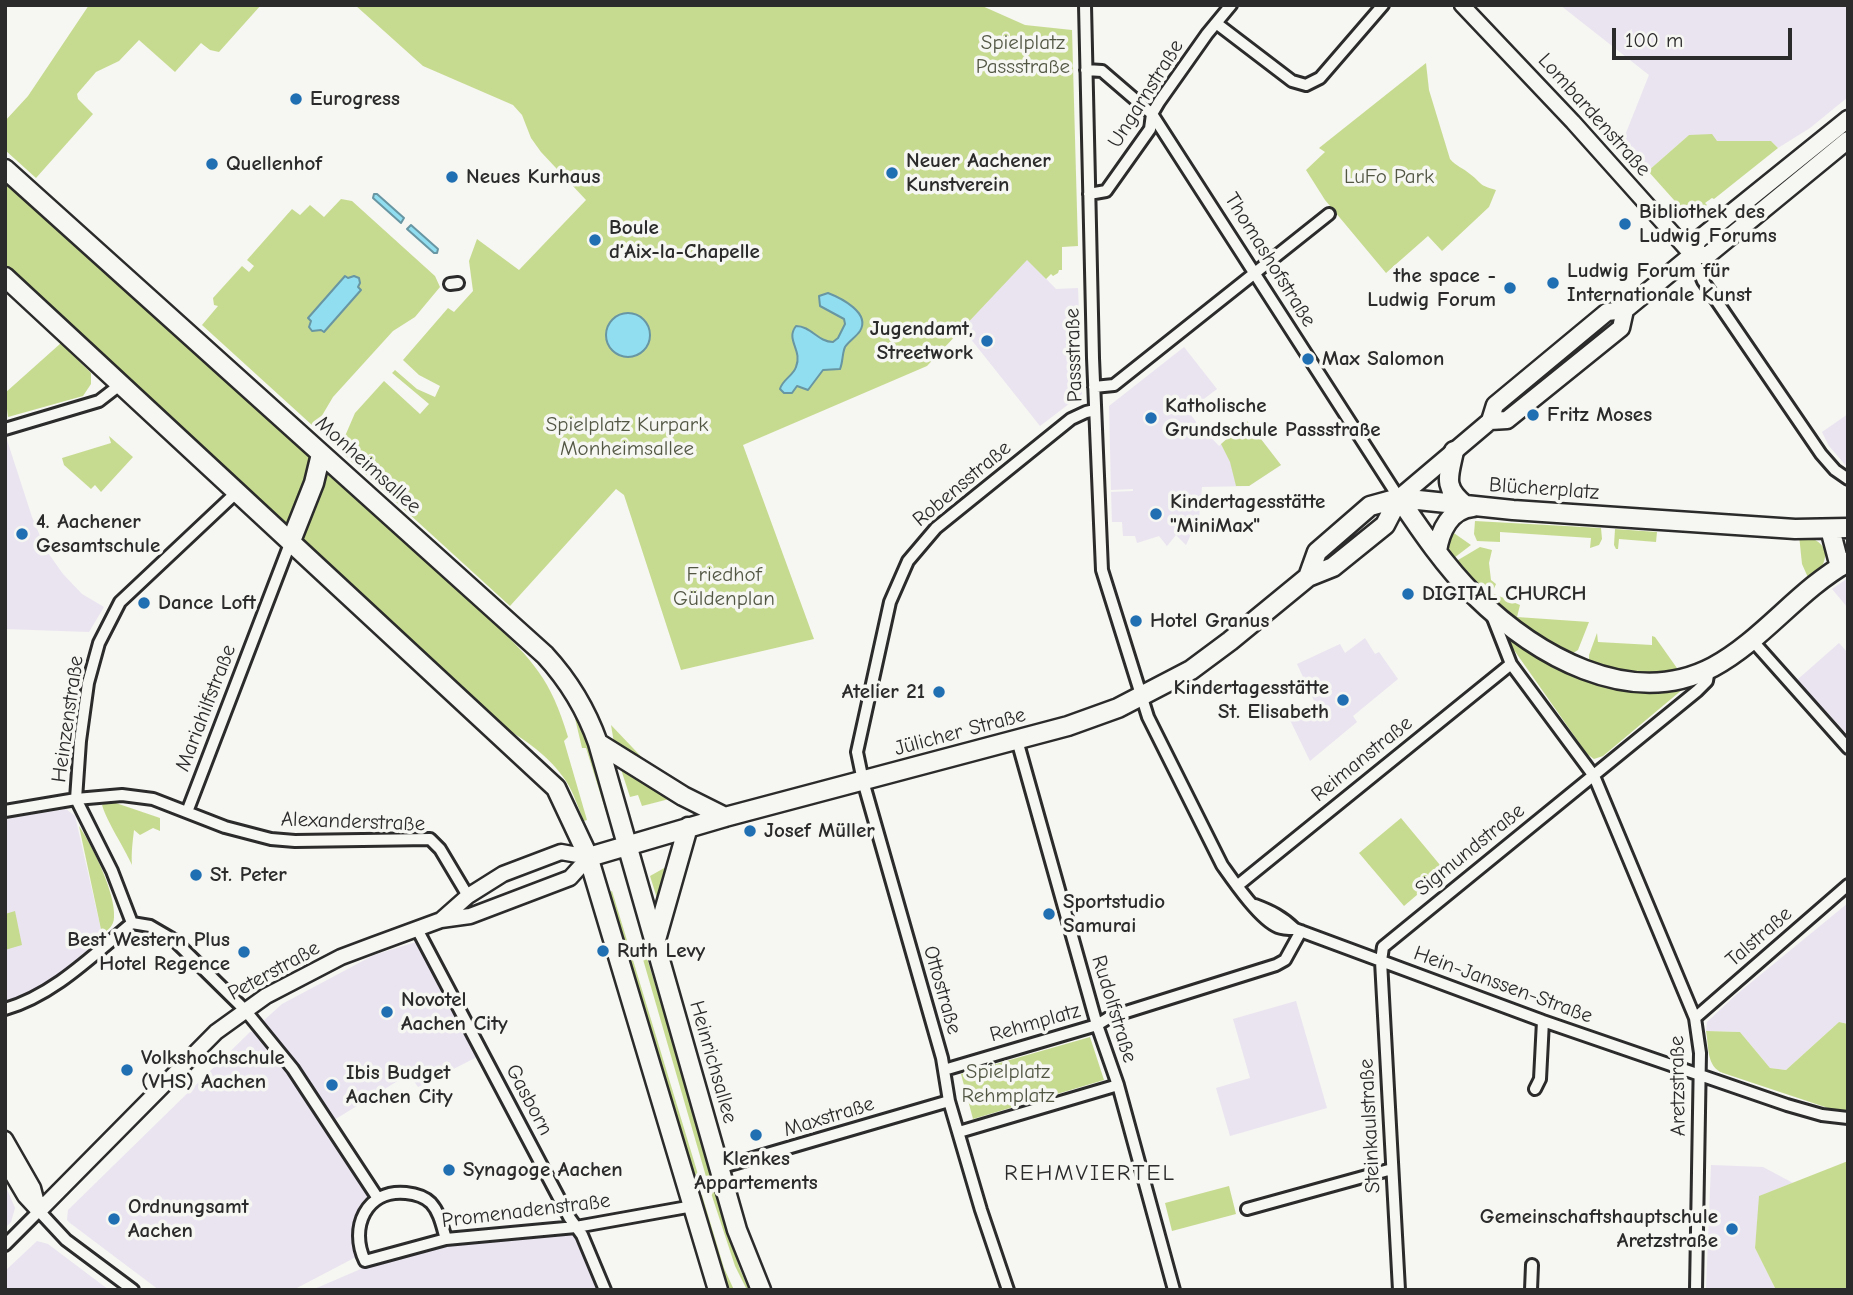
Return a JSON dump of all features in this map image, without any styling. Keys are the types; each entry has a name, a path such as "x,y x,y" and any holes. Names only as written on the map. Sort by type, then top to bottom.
{"main road":[{"name":"Jülicher Straße","path":"589,857 688,827 1094,717 1141,698 1191,670 1308,577 1333,567 1385,525 1399,498 1490,421 1495,405 1607,312 1625,310 1692,256 1698,240 1848,119"},
{"name":"Jülicher Straße","path":"1692,256 1708,255 1848,140"},
{"name":"Monheimsallee","path":"5,169 545,655 578,697 598,743 627,845"},
{"path":"5,277 556,788 589,857 718,1290"},
{"path":"1454,451 1448,482 1455,497 1471,506"},
{"path":"291,541 314,482 321,454"},
{"path":"1399,498 1437,551 1489,609 1536,644 1578,667 1604,677 1636,682 1658,682 1709,669 1751,639 1844,564 1839,529"},
{"name":"Blücherplatz","path":"1399,498 1471,506 1795,529 1839,529"},
{"path":"1437,551 1445,523 1471,506"},
{"path":"598,743 683,796 725,817"},
{"path":"655,943 688,827"},
{"name":"Heinrichsallee","path":"627,845 737,1230 761,1290"}],"street":[{"name":"Passstraße","path":"1085,5 1094,387 1102,570 1141,698"},
{"name":"Ungarnstraße","path":"1089,194 1106,191 1150,129 1153,114 1231,5"},
{"path":"1216,23 1292,81 1306,85 1320,78 1383,5"},
{"name":"Lombardenstraße","path":"1462,5 1567,114 1692,256"},
{"name":"Thomashofstraße","path":"1086,70 1102,71 1153,114 1399,498"},
{"path":"1094,387 1114,385 1329,214"},
{"path":"1692,256 1703,281 1821,454 1835,470 1848,479"},
{"path":"5,429 99,401 121,384"},
{"name":"Robensstraße","path":"863,781 857,752 888,610 908,561 936,528 992,481 1071,419 1096,410"},
{"name":"Heinzenstraße","path":"76,799 88,683 99,643 109,620 120,602 237,491"},
{"name":"Mariahilfstraße","path":"187,812 291,541"},
{"path":"1489,609 1511,664 1594,776 1697,691 1707,681 1709,669"},
{"path":"1751,639 1848,748"},
{"name":"Reimanstraße","path":"1237,886 1511,664"},
{"name":"Hein-Janssen-Straße","path":"1141,698 1222,865 1264,919 1281,928 1298,930 1543,1021 1787,1105 1822,1115 1848,1118"},
{"name":"Rudolfstraße","path":"1017,740 1097,1025 1118,1085 1174,1290"},
{"name":"Sigmundstraße","path":"1381,961 1383,947 1594,776"},
{"name":"Aretzstraße","path":"1594,776 1695,1018 1700,1052 1696,1290"},
{"name":"Ottostraße","path":"863,781 944,1070 949,1101 1008,1290"},
{"name":"Alexanderstraße","path":"5,811 76,799 122,795 153,799 225,827 271,839 430,839 440,849 468,896"},
{"path":"76,799 112,871 132,923"},
{"name":"Peterstraße","path":"441,920 468,896 503,874 561,852 589,857"},
{"name":"Peterstraße","path":"5,1245 209,1039 244,1010 341,957 441,920 470,916 570,878 589,857"},
{"name":"Talstraße","path":"1695,1018 1848,885"},
{"path":"5,1009 26,1003 52,988 132,923 150,926 174,940 244,1010 293,1069 377,1197 393,1192 422,1196 440,1216 446,1238"},
{"name":"Gasborn","path":"417,929 576,1227 606,1290"},
{"path":"1097,1025 1110,1017 1276,965 1285,960 1298,930"},
{"name":"Steinkaulstraße","path":"1381,961 1399,1290"},
{"path":"1535,1089 1540,1079 1543,1021"},
{"name":"Rehmplatz","path":"944,1070 1097,1025"},
{"path":"959,1132 1118,1085"},
{"name":"Maxstraße","path":"719,1168 949,1101"},
{"path":"5,1139 33,1188 39,1211"},
{"path":"5,1162 25,1196 66,1240 133,1290"},
{"path":"1247,1209 1392,1170"},
{"name":"Promenadenstraße","path":"377,1197 368,1207 359,1235 359,1249 365,1261 446,1238 576,1227 693,1206"},
{"path":"1531,1290 1532,1265"}],"shaded area":[{"path":"1560,5 1848,5 1848,97 1810,128 1778,148 1771,141 1717,141 1689,135 1648,171 1620,148 1649,75"},
{"path":"1027,259 1056,289 1078,288 1082,394 1040,426 962,328"},
{"name":"Katholische Grundschule Passstraße","path":"1184,347 1217,389 1188,411 1197,423 1219,446 1247,421 1281,465 1249,486 1202,487 1199,517 1186,545 1176,535 1167,546 1159,536 1137,543 1135,536 1123,536 1122,522 1112,522 1111,492 1133,489 1111,490 1109,406"},
{"path":"1848,414 1848,468 1829,446 1822,432"},
{"name":"4. Aachener Gesamtschule","path":"7,440 32,517 46,550 82,594 104,607 89,632 5,629"},
{"path":"1848,578 1848,608 1832,589"},
{"name":"Kindertagesstätte St. Elisabeth","path":"1365,638 1375,654 1379,652 1398,679 1353,716 1357,722 1310,761 1290,720 1316,705 1297,664 1340,644 1345,653"},
{"path":"1839,643 1848,653 1848,735 1797,680"},
{"path":"66,809 75,816 103,938 44,985 5,1003 5,819"},
{"path":"1848,903 1848,1024 1839,1022 1786,1070 1770,1068 1740,1032 1706,1031 1707,1022 1737,994"},
{"path":"416,942 477,1057 418,1087 409,1074 334,1120 300,1066 261,1023 282,1004 374,955"},
{"path":"1296,1001 1327,1108 1230,1136 1216,1088 1250,1078 1233,1019"},
{"path":"253,1031 302,1091 370,1199 357,1218 354,1234 356,1257 293,1290 159,1290 70,1223 67,1220 68,1210"},
{"name":"Gemeinschaftshauptschule Aretzstraße","path":"1711,1165 1763,1167 1793,1183 1760,1196 1755,1248 1776,1290 1706,1290"},
{"path":"6,1187 15,1208 11,1222 5,1228"},
{"path":"570,1233 574,1235 598,1290 312,1290 370,1265 456,1243"},
{"path":"37,1241 48,1244 109,1290 5,1290 5,1271"}],"green space":[{"path":"89,5 261,5 219,52 210,50 201,43 175,72 139,40 119,61 96,72 77,94 78,99 93,114 36,178 5,150 5,121 28,96"},
{"path":"355,5 980,5 1025,25 1072,30 1078,246 1062,247 1062,270 1046,279 1027,260 927,366 743,445 814,639 681,670 624,495 616,489 510,606 339,450 355,413 384,381 420,414 429,404 392,373 395,370 417,389 435,397 440,386 419,375 403,360 448,308 454,312 473,291 469,261 477,239 519,270 586,200 541,152 531,138 522,115 513,105 423,66"},
{"name":"LuFo Park","path":"1426,63 1429,90 1450,159 1483,185 1496,190 1489,207 1442,251 1428,236 1386,273 1325,200 1306,170 1325,152 1319,148"},
{"path":"1712,134 1717,141 1771,141 1778,148 1714,199 1705,203 1707,205 1691,219 1648,171 1689,135"},
{"path":"5,183 518,647 539,672 562,717 568,737 564,741 587,820 584,821 560,772 544,756 526,741 498,725 5,270"},
{"path":"341,199 352,201 435,276 440,287 415,317 393,331 333,397 317,424 313,426 202,325 218,306 214,305 213,298 242,266 249,272 254,266 247,260 292,209 300,215 310,205 324,217"},
{"path":"1605,324 1609,328 1505,412 1501,408"},
{"path":"61,343 91,373 91,384 83,396 8,417 5,393"},
{"path":"1247,421 1281,465 1249,486 1236,486 1230,462 1221,444"},
{"path":"109,436 133,457 101,492 95,485 91,489 64,465 62,458 111,443"},
{"path":"1475,521 1601,528 1602,539 1599,545 1590,548 1591,538 1500,532 1500,542 1477,541 1474,534"},
{"path":"1615,529 1657,532 1656,542 1619,539 1616,549"},
{"path":"1451,531 1471,545 1454,558 1447,544"},
{"path":"1799,535 1818,542 1825,553 1822,567 1810,582 1802,564"},
{"path":"1480,547 1492,550 1489,563 1491,580 1496,584 1492,593 1520,605 1517,617 1589,622 1578,650 1570,655 1512,621 1453,563"},
{"path":"1597,633 1598,642 1652,645 1652,636 1655,637 1679,671 1631,677 1589,662"},
{"path":"1505,635 1559,667 1592,681 1626,689 1683,689 1603,756 1594,759 1587,754 1514,650 1511,651"},
{"path":"574,714 589,744 609,814 607,815 586,748 582,748"},
{"path":"611,725 652,768 614,743"},
{"path":"618,760 677,797 642,806 638,795 630,797"},
{"path":"110,801 160,818 160,831 153,828 140,835 134,830 132,865 102,805"},
{"path":"1401,818 1445,871 1404,906 1359,853"},
{"path":"79,826 96,857 114,907 114,920 102,934"},
{"path":"675,862 660,908 650,876"},
{"path":"612,891 700,1181 692,1184 608,893"},
{"path":"15,911 22,945 5,950 5,914"},
{"path":"644,948 714,1179 707,1180 640,949"},
{"path":"1839,1022 1848,1024 1848,1112 1828,1108 1723,1073 1714,1066 1709,1055 1706,1031 1740,1032 1770,1068 1786,1070"},
{"name":"Spielplatz Rehmplatz","path":"1090,1037 1104,1080 973,1119 961,1074"},
{"path":"1848,1161 1848,1290 1776,1290 1755,1248 1759,1196"},
{"path":"1229,1186 1236,1214 1172,1231 1165,1203"},
{"path":"717,1191 739,1267 749,1290 735,1266 711,1193"},
{"path":"702,1195 724,1268 734,1290 729,1290 719,1272 695,1197"}],"water":[{"path":"374,194 404,218 401,223 373,198"},
{"path":"411,225 438,249 437,253 407,229"},
{"path":"345,276 359,278 358,287 361,290 324,332 312,331 308,318"},
{"path":"828,293 847,302 858,312 862,324 860,331 845,347 840,369 823,370 808,390 797,386 792,393 784,393 780,389 781,386 795,370 798,361 792,336 796,326 806,328 823,340 833,342 845,324 844,319 820,306 819,296"},
{"path":"628,313 643,320 650,335 643,350 628,357 613,350 606,335 613,320"}],"place":[{"name":"Eurogress","path":"296,99"},
{"name":"Quellenhof","path":"212,164"},
{"name":"Neuer Aachener Kunstverein","path":"892,173"},
{"name":"Neues Kurhaus","path":"452,177"},
{"name":"Bibliothek des Ludwig Forums","path":"1625,224"},
{"name":"Boule d’Aix-la-Chapelle","path":"595,240"},
{"name":"Ludwig Forum für Internationale Kunst","path":"1553,283"},
{"name":"the space - Ludwig Forum","path":"1510,288"},
{"name":"Jugendamt, Streetwork","path":"987,341"},
{"name":"Max Salomon","path":"1308,359"},
{"name":"Fritz Moses","path":"1533,415"},
{"name":"Katholische Grundschule Passstraße","path":"1151,418"},
{"name":"Kindertagesstätte \"MiniMax\"","path":"1156,514"},
{"name":"4. Aachener Gesamtschule","path":"22,534"},
{"name":"DIGITAL CHURCH","path":"1408,594"},
{"name":"Dance Loft","path":"144,603"},
{"name":"Hotel Granus","path":"1136,621"},
{"name":"Atelier 21","path":"939,692"},
{"name":"Kindertagesstätte St. Elisabeth","path":"1343,700"},
{"name":"Josef Müller","path":"750,831"},
{"name":"St. Peter","path":"196,875"},
{"name":"Sportstudio Samurai","path":"1049,914"},
{"name":"Ruth Levy","path":"603,951"},
{"name":"Best Western Plus Hotel Regence","path":"244,952"},
{"name":"Novotel Aachen City","path":"387,1012"},
{"name":"Volkshochschule (VHS) Aachen","path":"127,1070"},
{"name":"Ibis Budget Aachen City","path":"332,1085"},
{"name":"Klenkes Appartements","path":"756,1135"},
{"name":"Synagoge Aachen","path":"449,1170"},
{"name":"Ordnungsamt Aachen","path":"114,1219"},
{"name":"Gemeinschaftshauptschule Aretzstraße","path":"1732,1229"}],"district":[{"name":"REHMVIERTEL","path":"1090,1173"}],"park label":[{"name":"Spielplatz Passstraße","path":"1023,55"},
{"name":"Spielplatz Kurpark Monheimsallee","path":"627,437"},
{"name":"Friedhof Güldenplan","path":"724,587"}]}
